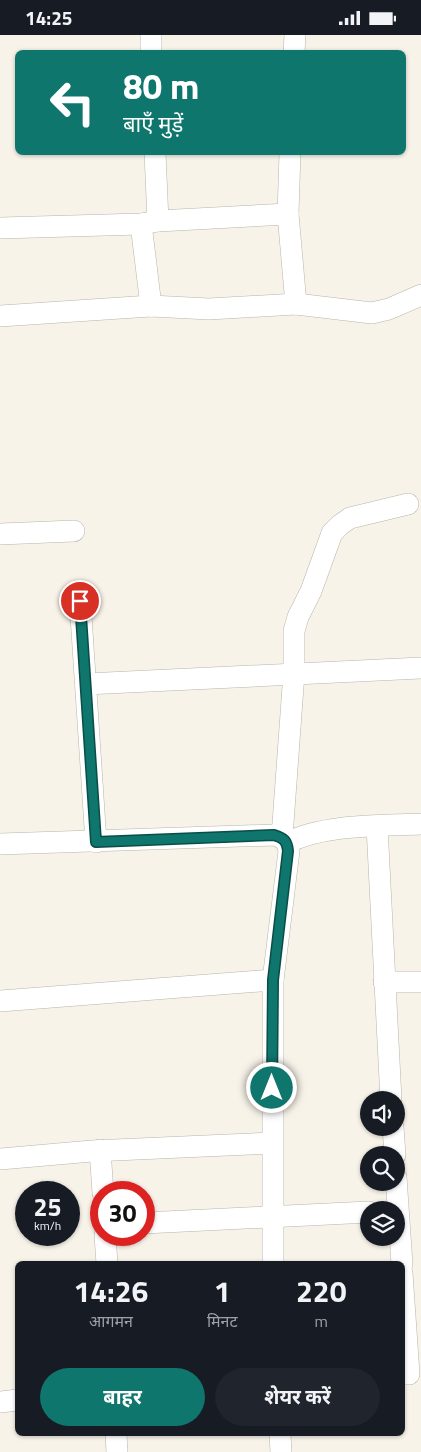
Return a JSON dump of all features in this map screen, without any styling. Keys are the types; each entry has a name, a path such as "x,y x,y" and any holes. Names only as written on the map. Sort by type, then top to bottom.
{"street":[{"path":"151,35 152,50"},
{"path":"294,50 295,35"},
{"path":"150,306 150,222 155,155"},
{"path":"290,155 288,214 296,304"},
{"path":"0,228 288,214"},
{"path":"0,316 150,306 209,309 296,304 372,313 389,309 421,295"},
{"path":"274,1261 272,1217 273,980 288,851 285,840 294,673 294,631 332,533 350,519 408,504"},
{"path":"0,534 74,531"},
{"path":"80,601 96,842"},
{"path":"86,684 421,668"},
{"path":"0,843 96,842 274,835 285,840 311,833 378,826 421,825"},
{"path":"378,826 390,1091"},
{"path":"0,1001 273,980"},
{"path":"384,983 421,982"},
{"path":"0,1159 100,1150 272,1143"},
{"path":"100,1150 102,1181"},
{"path":"155,1222 360,1212"},
{"path":"106,1246 107,1261"},
{"path":"400,1246 402,1261"},
{"path":"405,1307 411,1374"},
{"path":"0,1402 15,1400"},
{"path":"116,1436 117,1452"},
{"path":"280,1436 281,1452"}],"route":[{"path":"80,601 96,842 274,835 282,837 287,843 288,851 283,881 273,980 272,1088"}]}
